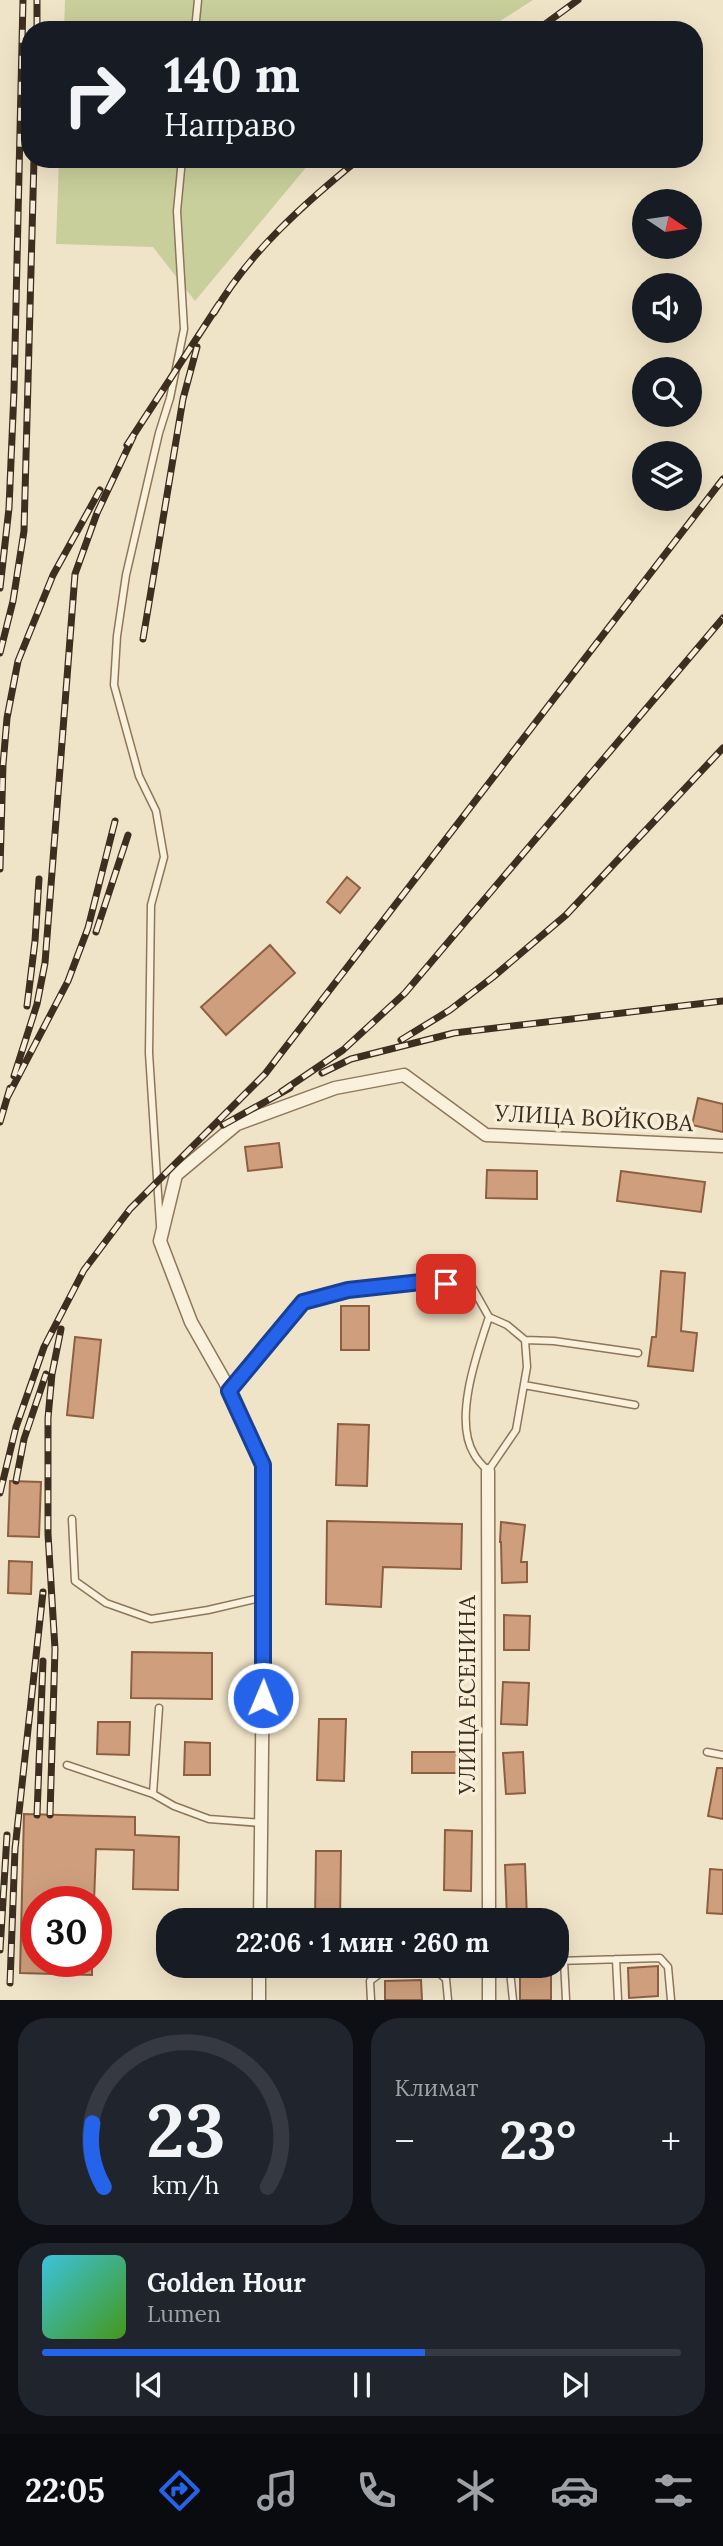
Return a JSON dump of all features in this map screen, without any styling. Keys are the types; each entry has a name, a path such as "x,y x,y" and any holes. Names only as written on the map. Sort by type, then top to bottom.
{"street":[{"name":"УЛИЦА ВОЙКОВА","path":"160,1241 176,1175 237,1124 335,1088 404,1075 486,1135 723,1146"},
{"path":"160,1241 191,1322 229,1391 263,1465 260,1908"},
{"name":"УЛИЦА ЕСЕНИНА","path":"488,1471 489,1908"},
{"path":"259,1978 259,2000"},
{"path":"489,1978 489,2000"}],"lane":[{"path":"196,21 198,0"},
{"path":"160,1241 149,1053 151,905 164,857 156,811 139,776 114,685 117,636 127,575 184,329 177,211 181,168"},
{"path":"229,1391 303,1302 348,1290 421,1282 471,1285 489,1317 507,1325 525,1340 554,1341 638,1353"},
{"path":"489,1317 464,1416 473,1453 488,1471 516,1430 527,1367 525,1340"},
{"path":"524,1385 635,1405"},
{"path":"72,1519 75,1581 106,1603 151,1619 264,1597"},
{"path":"153,1794 159,1708"},
{"path":"707,1752 723,1755"},
{"path":"67,1765 153,1794 174,1806 209,1819 261,1823"},
{"path":"569,1961 660,1958 668,1967 671,2000"},
{"path":"616,1959 618,2000"},
{"path":"371,2000 370,1981 382,1972 438,1972 446,1979 448,2000"},
{"path":"513,1978 513,2000"},
{"path":"562,1978 565,2000"}],"green space":[{"path":"65,0 533,0 500,21 64,21"},
{"path":"59,168 306,168 195,301 153,247 56,244"}],"building":[{"path":"347,877 360,888 340,913 327,902"},
{"path":"270,945 295,973 226,1035 201,1007"},
{"path":"698,1098 723,1104 723,1132 692,1125"},
{"path":"279,1143 282,1167 248,1171 245,1147"},
{"path":"487,1170 537,1171 537,1199 486,1198"},
{"path":"621,1171 705,1182 701,1212 617,1201"},
{"path":"661,1271 685,1273 681,1331 697,1333 693,1371 648,1366 652,1337 656,1337"},
{"path":"341,1306 369,1306 369,1350 341,1350"},
{"path":"75,1337 101,1340 93,1418 67,1415"},
{"path":"338,1424 369,1425 367,1486 336,1485"},
{"path":"10,1481 41,1482 39,1537 8,1536"},
{"path":"327,1521 462,1524 461,1569 383,1567 381,1607 326,1604"},
{"path":"501,1522 525,1525 521,1562 527,1562 527,1582 502,1583"},
{"path":"9,1561 32,1562 31,1594 8,1593"},
{"path":"504,1615 530,1616 529,1650 504,1650"},
{"path":"132,1652 212,1653 212,1699 131,1698"},
{"path":"503,1682 529,1683 527,1725 501,1724"},
{"path":"319,1719 346,1719 344,1781 317,1780"},
{"path":"98,1722 130,1722 129,1755 97,1754"},
{"path":"185,1742 210,1743 210,1775 184,1775"},
{"path":"412,1752 470,1752 470,1773 412,1773"},
{"path":"523,1752 525,1793 506,1794 503,1753"},
{"path":"717,1768 723,1768 723,1819 708,1816"},
{"path":"24,1814 135,1817 135,1835 179,1837 178,1890 133,1889 134,1850 96,1849 95,1886 22,1886"},
{"path":"445,1830 472,1831 471,1891 444,1890"},
{"path":"316,1851 341,1851 340,1908 315,1908"},
{"path":"525,1864 527,1908 507,1908 505,1865"},
{"path":"710,1869 723,1870 723,1914 707,1913"},
{"path":"658,1966 658,1996 629,1998 628,1968"},
{"path":"520,1978 551,1978 551,2000 520,2000"},
{"path":"421,1980 422,2000 385,2000 385,1981"}],"railway":[{"path":"23,0 23,21"},
{"path":"37,0 37,21"},
{"path":"549,21 578,0"},
{"path":"0,588 9,508 14,391 21,87"},
{"path":"0,653 13,601 24,531 34,168"},
{"path":"214,313 261,249 318,193 348,168"},
{"path":"127,445 219,304"},
{"path":"143,639 183,399 197,347"},
{"path":"14,1076 37,1004 45,963 75,574 97,513 133,437"},
{"path":"0,1493 16,1427 44,1347 84,1270 130,1209 265,1074 723,479"},
{"path":"0,869 7,718 18,661 53,575 100,490"},
{"path":"281,1092 343,1050 405,993 723,618"},
{"path":"401,1040 450,1010 566,915 723,748"},
{"path":"7,1098 68,981 88,928 115,821"},
{"path":"96,932 128,835"},
{"path":"27,1006 39,879"},
{"path":"322,1073 351,1059 454,1033 723,1001"},
{"path":"0,1122 10,1088"},
{"path":"223,1125 290,1088"},
{"path":"50,1815 55,1649 48,1534 48,1418 52,1374 61,1329"},
{"path":"16,1481 24,1439 46,1374"},
{"path":"10,1983 15,1849 43,1592"},
{"path":"37,1815 43,1661"},
{"path":"0,1950 7,1835"}],"route":[{"path":"263,1698 263,1465 229,1391 303,1302 348,1290 421,1282 446,1284"}]}
